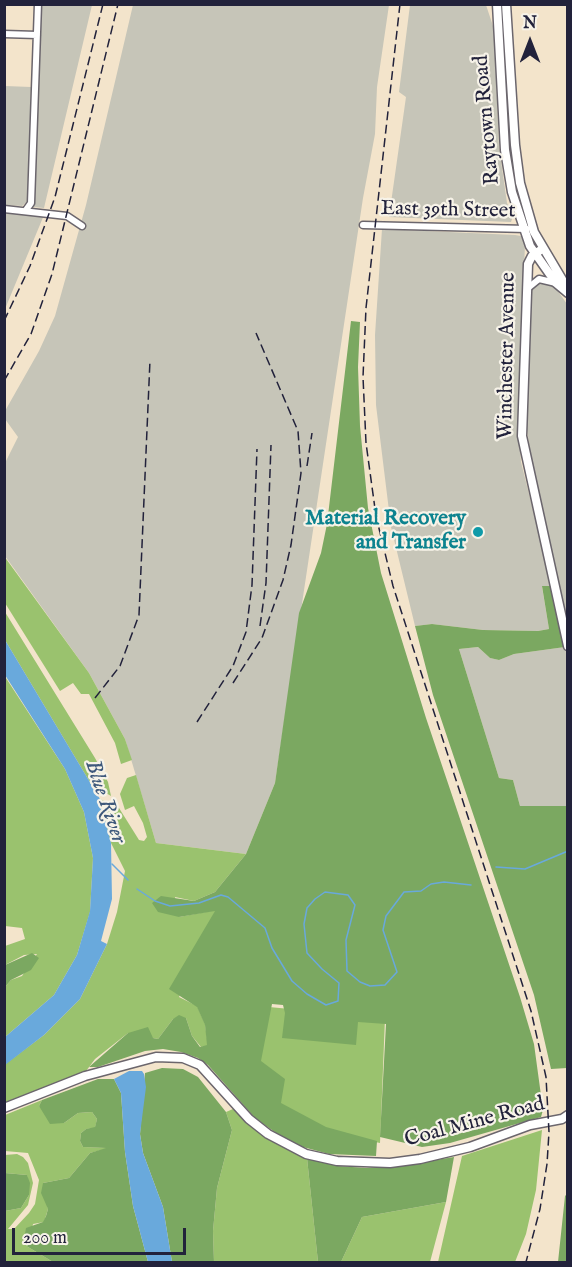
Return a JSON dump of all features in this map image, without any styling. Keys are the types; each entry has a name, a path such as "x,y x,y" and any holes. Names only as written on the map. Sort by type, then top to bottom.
{"street":[{"path":"26,210 31,203 38,4"},
{"name":"Raytown Road","path":"502,5 503,110 508,174 523,229 556,283 566,292"},
{"name":"Raytown Road","path":"502,5 517,168 538,252 563,281 566,292"},
{"path":"4,34 38,35"},
{"path":"503,110 512,110"},
{"path":"4,209 67,216 82,226"},
{"name":"East 39th Street","path":"363,225 533,229"},
{"name":"Winchester Avenue","path":"538,252 528,264 522,436 567,646"},
{"path":"528,288 539,279 556,283"},
{"name":"Coal Mine Road","path":"4,1108 85,1076 156,1057 183,1058 200,1065 241,1111 268,1134 306,1154 337,1161 390,1163 420,1159 470,1147 530,1125 562,1119 567,1115"}],"shaded area":[{"path":"41,5 92,5 44,208 34,207"},
{"path":"133,5 389,5 377,87 375,134 363,198 275,783 246,854 156,843 125,739 89,673 5,556 4,465 18,437 5,419 5,411 39,351 55,316 86,205"},
{"path":"410,5 486,5 494,29 499,147 507,203 513,216 511,222 389,217 406,97 399,92"},
{"path":"5,86 31,87 28,201 22,206 5,205"},
{"path":"5,213 44,215 5,309"},
{"path":"382,229 515,235 521,236 525,244 518,421 521,462 552,586 542,587 549,629 538,631 483,630 432,624 415,626 391,527 376,405 375,335"},
{"path":"541,282 555,287 567,304 567,618 535,488 526,422 531,291"},
{"path":"478,647 490,658 499,660 514,654 565,647 568,665 567,806 520,806 513,780 499,778 459,649"}],"green space":[{"path":"351,321 360,322 358,367 360,426 368,508 381,573 426,718 520,997 534,1044 543,1110 541,1117 450,1143 422,1147 380,1137 386,1024 358,1022 356,1045 282,1038 285,1013 283,1005 272,1004 261,1061 285,1079 281,1103 326,1127 377,1141 376,1156 329,1154 303,1147 279,1135 255,1118 208,1065 198,1058 181,1052 163,1049 145,1051 98,1067 89,1067 128,1033 148,1027 153,1038 158,1039 173,1019 179,1015 186,1018 192,1036 200,1047 207,1045 205,1025 197,1007 169,989 215,911 179,917 158,912 152,903 161,896 194,901 215,892 246,854 275,783 299,613 321,553 327,524"},
{"path":"4,556 89,673 125,739 132,760 121,764 115,743 89,694 81,694 73,683 60,691 5,603"},
{"path":"542,586 552,586 565,647 514,654 499,660 490,658 478,647 459,649 499,778 513,780 520,806 567,806 567,1068 551,1069 534,995 433,695 415,626 432,624 483,630 538,631 549,629"},
{"path":"5,612 95,758 108,782 111,796 91,784 5,640"},
{"path":"4,675 65,769 84,812 93,858 90,912 77,955 54,995 5,1037 5,987 11,980 22,976 37,954 24,955 5,965 5,946 25,939 22,928 5,926"},
{"path":"136,775 156,843 246,854 215,892 194,901 175,897 179,917 216,910 179,997 197,1006 205,1024 208,1046 201,1047 192,1036 186,1018 173,1019 158,1039 128,1033 95,1059 86,1071 5,1105 4,1065 44,1035 80,999 107,944 117,912 125,871 111,843 100,799 119,808 139,840 144,841 147,837 143,823 134,806 125,810 120,794 127,778"},
{"path":"32,953 39,958 31,970 11,980 5,987 5,965"},
{"path":"269,1007 385,1018 380,1143 322,1131 254,1088"},
{"path":"162,1068 183,1069 198,1077 226,1112 232,1130 217,1188 213,1231 214,1262 172,1262 163,1207 143,1153 140,1134 145,1073"},
{"path":"98,1079 114,1079 121,1093 125,1152 133,1206 148,1262 53,1262 28,1247 24,1239 26,1228 43,1222 46,1216 48,1209 41,1193 43,1183 69,1178 90,1153 106,1148 83,1147 80,1141 81,1133 95,1127 97,1119 92,1112 78,1113 64,1123 50,1124 39,1106 42,1100"},
{"path":"42,1100 39,1106 64,1123 78,1113 92,1112 97,1119 95,1128 86,1129 81,1133 80,1141 83,1147 109,1148 90,1153 69,1178 43,1183 48,1209 44,1222 33,1224 28,1247 53,1262 5,1262 5,1211 21,1208 29,1195 27,1175 5,1173 5,1155 17,1154 23,1157 28,1163 33,1183 28,1205 8,1229 14,1229 35,1204 39,1180 28,1153 5,1151 5,1115"},
{"path":"233,1109 270,1140 307,1158 318,1262 214,1262 213,1231 217,1188 232,1130 226,1112"},
{"path":"542,1130 536,1190 526,1234 515,1262 438,1262 462,1156"},
{"path":"454,1157 446,1202 362,1217 341,1262 318,1262 307,1158 338,1166 366,1168 399,1166"},
{"path":"5,1173 27,1175 30,1183 29,1195 21,1208 5,1211"},
{"path":"567,1194 567,1262 558,1262 565,1196"},
{"path":"446,1202 430,1262 341,1262 362,1217"}],"water":[{"name":"Blue River","path":"5,640 100,799 111,843 112,899 101,941 107,944 80,999 44,1035 5,1065 5,1037 54,995 77,955 90,911 93,858 84,812 65,769 5,675"},
{"path":"129,1071 142,1071 144,1074 146,1087 140,1134 143,1153 163,1207 172,1262 148,1262 133,1206 125,1152 121,1093 114,1079"}],"waterway":[{"path":"496,867 525,869 568,851"},
{"path":"112,864 128,880"},
{"path":"137,889 155,901 170,906 199,903 221,895 228,897 265,928 272,948 292,981 307,994 326,1005 338,1001 339,983 307,953 304,924 307,908 315,899 325,892 348,895 355,905 346,940 347,971 360,982 370,986 385,985 397,972 383,930 386,916 404,892 421,891 431,884 444,882 471,885"}],"railway":[{"path":"4,321 30,266 55,197 103,4"},
{"path":"4,381 31,334 52,274 118,4"},
{"path":"400,4 366,308 363,377 366,443 376,516 393,586 531,1011 546,1077 549,1132 547,1164 540,1209 526,1262"},
{"path":"233,683 262,638 283,580 291,545 301,473 298,431 256,333"},
{"path":"95,698 120,666 139,615 150,360"},
{"path":"307,466 312,433"},
{"path":"260,626 266,583 271,445"},
{"path":"197,722 233,666 246,632 252,585 257,449"}],"place":[{"name":"Material Recovery and Transfer","path":"478,532"}]}
